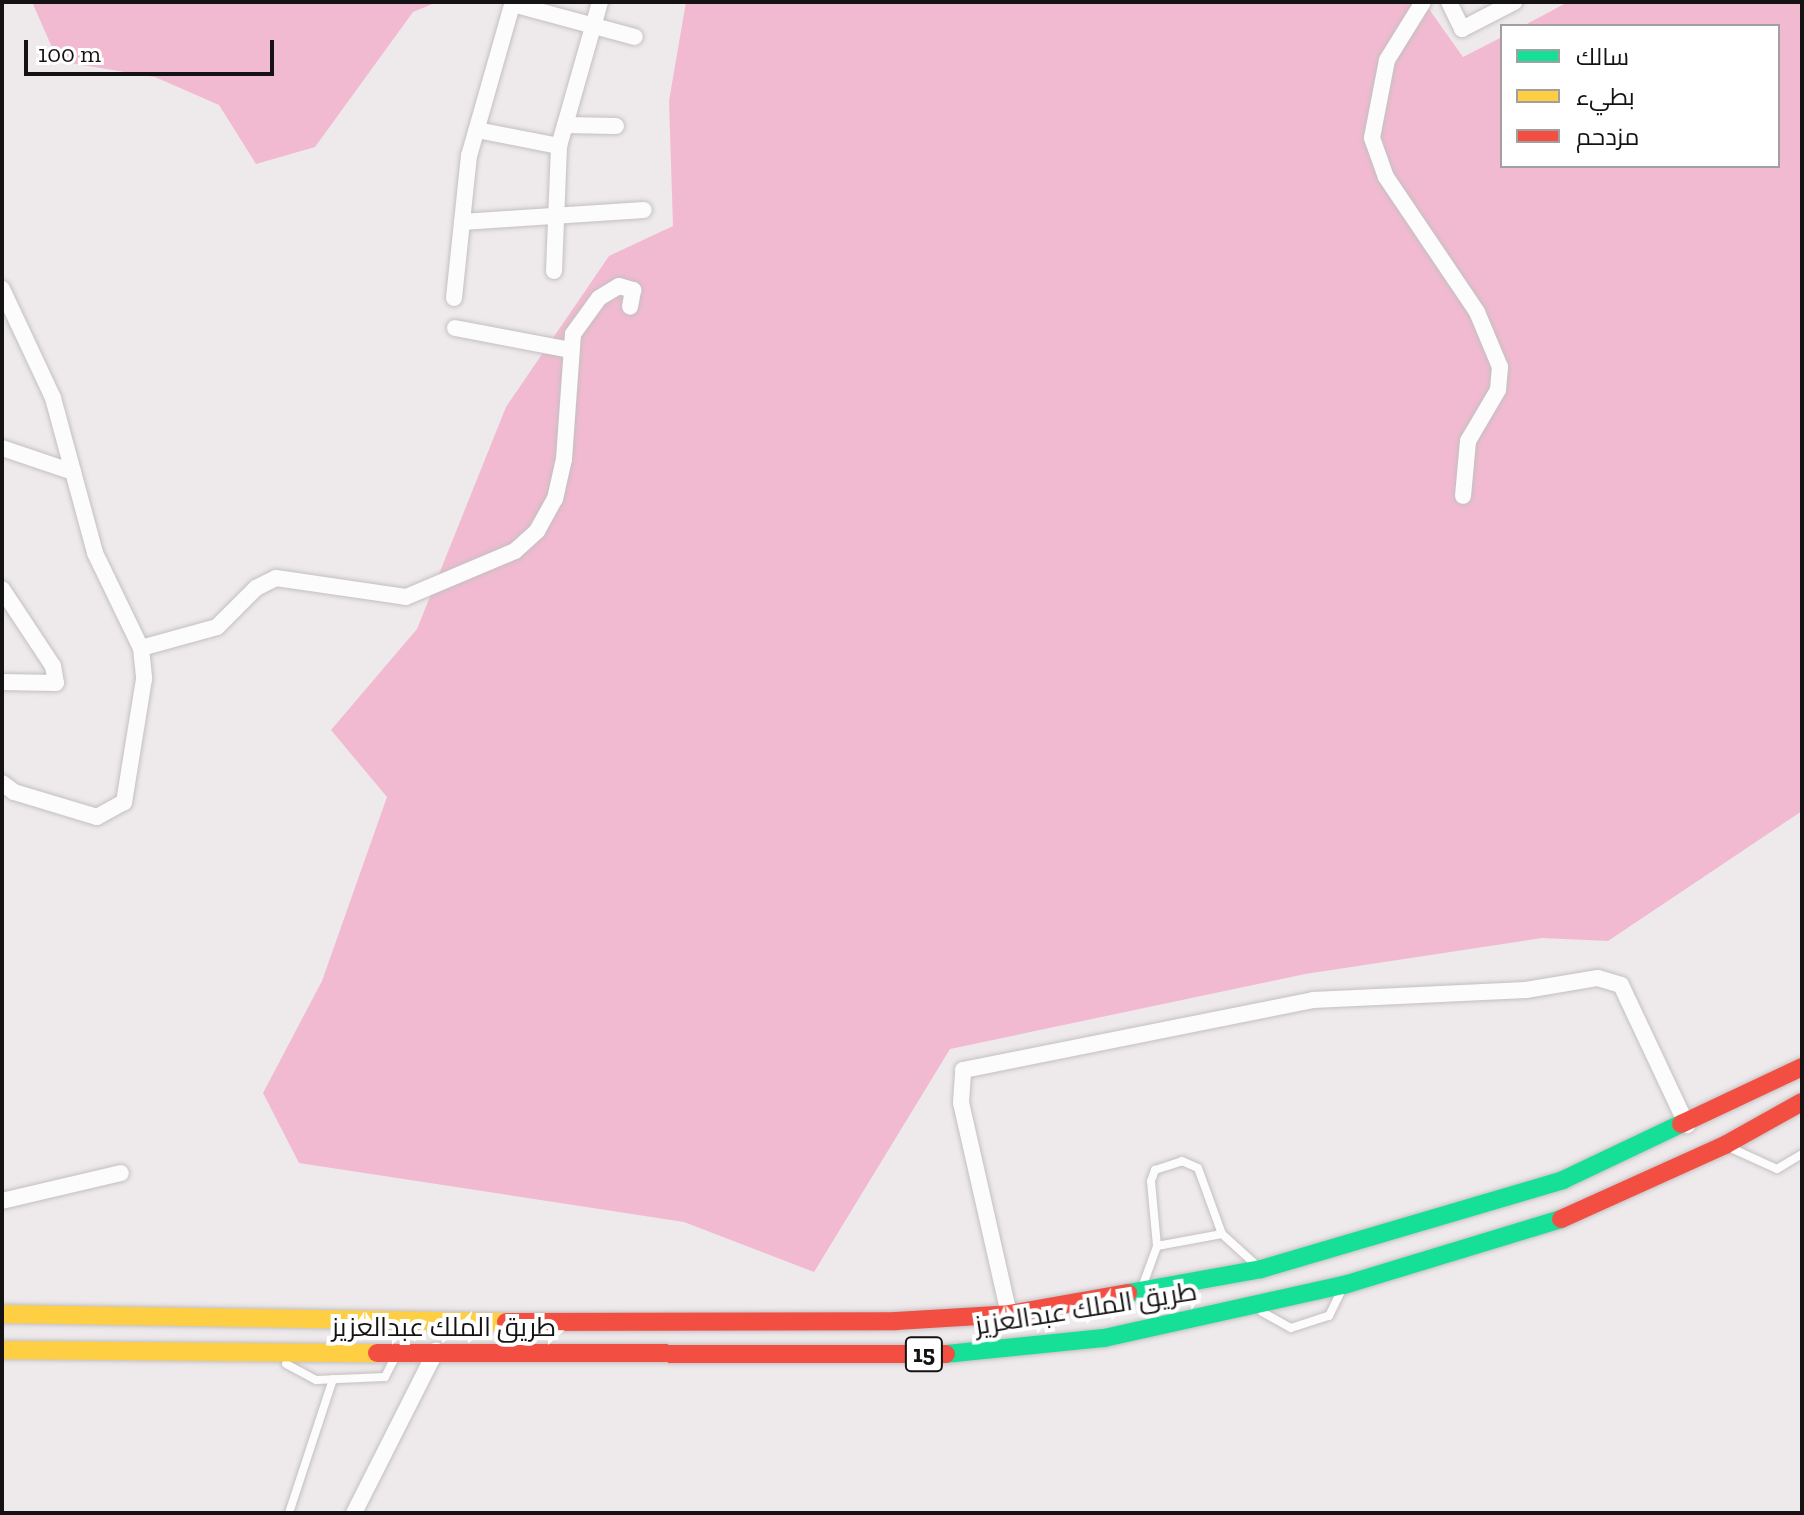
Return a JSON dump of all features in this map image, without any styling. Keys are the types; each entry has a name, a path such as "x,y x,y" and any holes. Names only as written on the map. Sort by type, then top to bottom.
{"highway":[{"name":"طريق الملك عبدالعزيز","path":"2,1314 428,1322 896,1321 1009,1314 1140,1294 1261,1269 1563,1180 1687,1125 1802,1067"},
{"name":"طريق الملك عبدالعزيز","path":"2,1350 271,1356 436,1351 776,1357 969,1354 1104,1338 1344,1285 1554,1222 1725,1145 1802,1102"}],"street":[{"path":"554,271 559,146 600,2"},
{"path":"1423,2 1387,60 1372,138 1386,177 1477,312 1500,367 1498,390 1468,441 1463,496"},
{"path":"1449,2 1462,29 1514,2"},
{"path":"454,298 477,130 513,3 592,28 635,37"},
{"path":"565,125 616,126"},
{"path":"477,130 559,146"},
{"path":"462,222 644,210"},
{"path":"141,648 217,627 256,588 276,578 406,597 515,551 537,531 555,499 564,459 570,350 581,318 610,290 619,286 633,290 630,307"},
{"path":"2,289 53,398 95,553 141,648 144,679 124,802 97,817 14,792 2,783"},
{"path":"455,328 570,350"},
{"path":"2,448 73,472"},
{"path":"2,589 53,666 56,683 2,682"},
{"path":"1009,1314 961,1102 963,1070 1313,1000 1526,990 1598,978 1621,985 1687,1125"},
{"path":"2,1201 121,1173"},
{"path":"354,1513 436,1351"}],"lane":[{"path":"1725,1145 1777,1169 1802,1154"},
{"path":"1140,1294 1157,1246 1151,1181 1155,1170 1182,1161 1198,1168 1222,1234 1261,1269"},
{"path":"1157,1246 1222,1234"},
{"path":"1255,1307 1291,1328 1329,1316 1344,1285"},
{"path":"271,1356 316,1380 385,1377 398,1352"},
{"path":"289,1513 333,1379"}],"shaded area":[{"path":"32,2 437,2 413,12 315,147 256,164 219,105 155,77 58,61"},
{"path":"686,2 1424,2 1463,57 1500,38 1500,168 1780,168 1780,24 1527,24 1568,2 1802,2 1802,811 1608,941 1542,938 1305,974 950,1049 814,1272 684,1222 299,1163 263,1093 322,981 387,797 331,730 417,629 506,407 609,256 673,226 669,101"}],"traffic: fast":[{"path":"1128,1293 1261,1269 1563,1180 1681,1124"},
{"path":"946,1354 1104,1338 1344,1285 1561,1219"}],"traffic: slow":[{"path":"2,1314 506,1322"},
{"path":"2,1350 377,1353"}],"traffic: jam":[{"path":"1681,1124 1802,1067"},
{"path":"1561,1219 1725,1145 1802,1102"},
{"path":"506,1322 896,1321 1009,1314 1128,1293"},
{"path":"377,1353 946,1354"}]}
